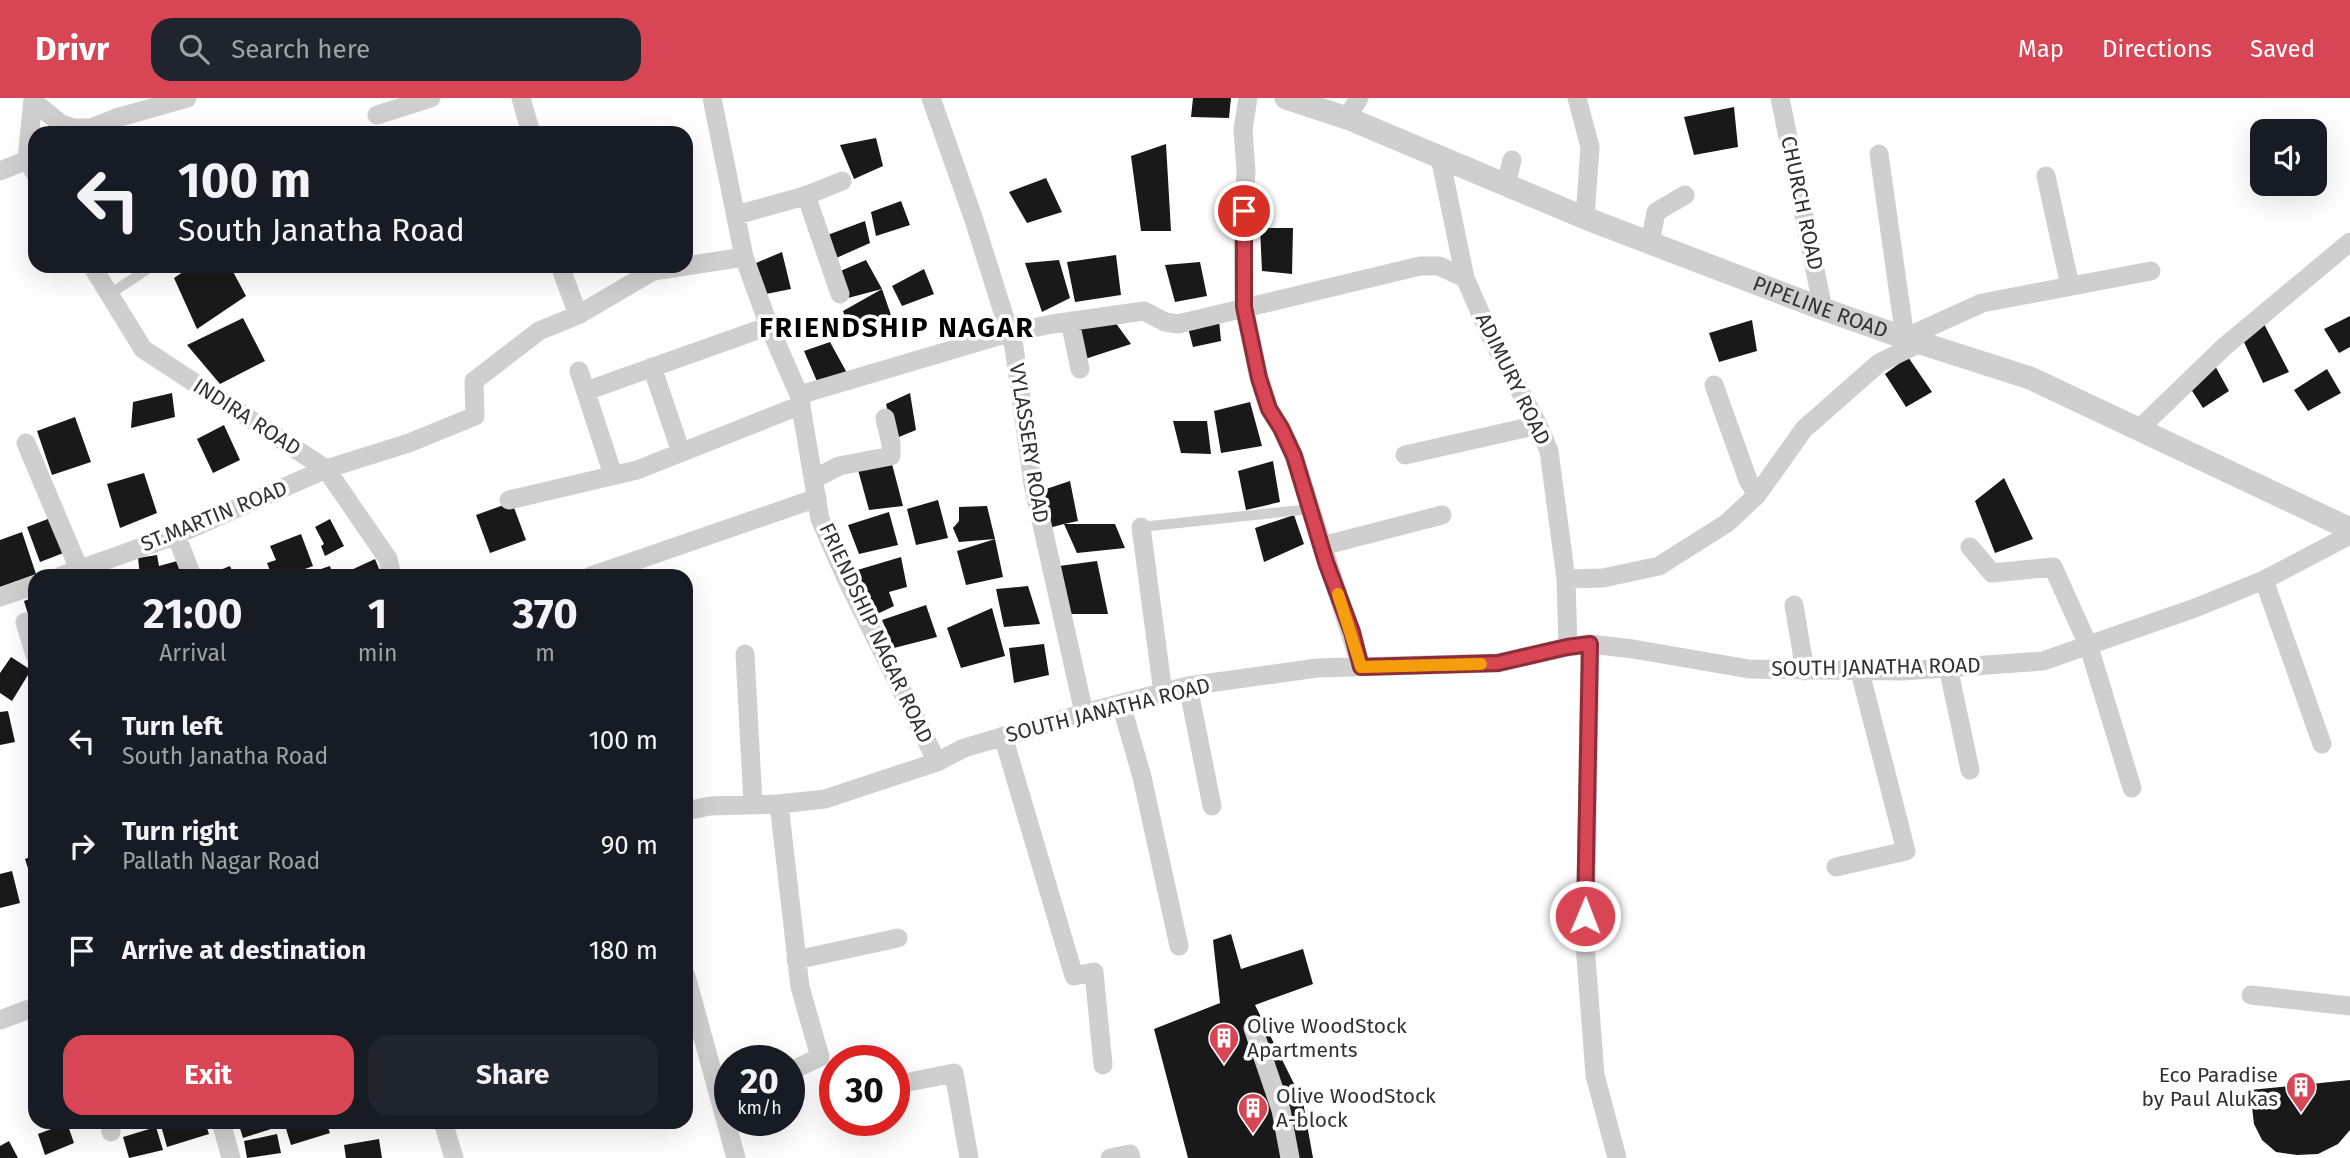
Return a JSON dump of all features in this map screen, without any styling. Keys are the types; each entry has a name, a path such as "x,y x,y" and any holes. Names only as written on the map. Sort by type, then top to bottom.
{"street":[{"path":"97,126 187,98"},
{"path":"377,115 431,98"},
{"path":"521,98 529,126"},
{"name":"FRIENDSHIP NAGAR ROAD","path":"712,98 744,257 800,400 820,519 846,578 937,762"},
{"name":"VYLASSERY ROAD","path":"931,98 973,217 1014,347 1033,484 1084,713"},
{"path":"1248,98 1243,130 1246,171 1243,231 1244,307 1259,378 1269,409 1294,456 1361,667"},
{"name":"PIPELINE ROAD","path":"1286,98 1347,118 1585,218 1824,309 2030,378 2350,529"},
{"path":"1347,118 1359,98"},
{"path":"1577,98 1590,147 1585,218"},
{"name":"CHURCH ROAD","path":"1780,98 1824,309"},
{"path":"33,100 61,124 68,126"},
{"path":"32,126 33,100"},
{"path":"1879,154 1912,340"},
{"name":"ADIMURY ROAD","path":"1440,157 1465,278 1490,335 1549,451 1566,579 1567,647"},
{"path":"1506,185 1512,160"},
{"path":"0,171 28,167"},
{"path":"2046,176 2070,286"},
{"path":"736,215 806,195 842,181"},
{"path":"806,195 840,294"},
{"path":"1650,243 1656,212 1685,195"},
{"path":"2139,429 2224,347 2350,242"},
{"path":"693,265 744,257"},
{"path":"509,500 637,470 800,400 1009,332 1144,311 1165,322 1178,324 1420,266 1439,266 1465,278"},
{"path":"1566,579 1603,578 1659,566 1727,523 1757,495 1804,429 1879,363 1912,340 1982,303 2151,271"},
{"name":"INDIRA ROAD","path":"96,273 143,349 326,469 388,559 390,569"},
{"path":"563,273 578,315 650,273"},
{"name":"ST.MARTIN ROAD","path":"79,569 176,535 326,469 409,443 474,416 474,381 539,331 578,315"},
{"path":"1070,321 1080,369"},
{"path":"586,391 769,326"},
{"path":"652,367 681,452"},
{"path":"579,371 613,475"},
{"path":"1714,385 1748,481 1757,495"},
{"path":"609,569 815,488 839,466 891,456 886,418"},
{"path":"1405,455 1538,425"},
{"path":"26,443 69,569"},
{"path":"1322,546 1442,515"},
{"path":"1141,527 1163,693"},
{"name":"SOUTH JANATHA ROAD","path":"693,810 710,806 779,804 825,799 937,762 964,748 1084,713 1188,686 1317,668 1498,663 1590,644 1749,669 1860,672 2043,661 2089,647 2264,580 2350,534"},
{"path":"176,535 189,569"},
{"path":"1970,547 1992,573 2053,567 2089,647 2132,788"},
{"path":"2264,580 2322,744"},
{"path":"0,597 28,587"},
{"path":"1794,605 1805,671"},
{"path":"25,622 28,632"},
{"path":"1590,644 1585,944 1595,1074 1616,1158"},
{"path":"745,654 753,803"},
{"path":"1948,667 1970,770"},
{"path":"1836,867 1906,851 1860,672"},
{"path":"1188,686 1212,806"},
{"path":"1121,704 1142,777 1179,946"},
{"path":"1003,736 1074,976 1094,972 1103,1065"},
{"path":"779,804 800,987 820,1057 805,1064"},
{"path":"796,960 898,937"},
{"path":"2251,995 2350,1006"},
{"path":"693,998 714,1064"},
{"path":"1,1015 28,1009"},
{"path":"1253,1028 1281,1110 1290,1158"},
{"path":"910,1082 954,1073 969,1158"},
{"path":"223,1129 231,1158"},
{"path":"445,1129 454,1158"},
{"path":"732,1136 736,1158"},
{"path":"1110,1158 1130,1154 1131,1158"}],"lane":[{"path":"110,294 142,273"},
{"path":"1141,527 1311,509"}],"building":[{"path":"1193,98 1231,98 1229,118 1191,117"},
{"path":"1734,107 1738,147 1694,155 1684,117"},
{"path":"876,138 883,166 854,179 840,145"},
{"path":"1166,144 1171,231 1141,231 1131,156"},
{"path":"1046,178 1062,212 1027,223 1009,192"},
{"path":"901,201 910,225 876,236 871,212"},
{"path":"865,221 870,243 834,259 822,237"},
{"path":"1260,228 1293,228 1292,274 1262,271"},
{"path":"782,252 791,289 766,294 756,263"},
{"path":"1116,255 1121,295 1075,302 1067,262"},
{"path":"866,260 882,289 844,299 838,272"},
{"path":"1059,260 1070,298 1042,312 1025,263"},
{"path":"1200,262 1207,296 1175,302 1165,265"},
{"path":"924,269 934,294 902,306 892,286"},
{"path":"182,273 234,273 246,296 197,329 174,278"},
{"path":"882,289 891,315 850,331 843,311"},
{"path":"2350,316 2350,347 2339,353 2324,329"},
{"path":"243,318 265,361 220,384 187,345"},
{"path":"1219,320 1221,341 1193,347 1188,328"},
{"path":"1752,320 1757,351 1719,362 1709,333"},
{"path":"1115,322 1131,344 1085,359 1078,328"},
{"path":"2264,324 2289,372 2263,383 2243,340"},
{"path":"830,342 847,373 819,386 804,351"},
{"path":"1908,357 1932,392 1906,407 1885,374"},
{"path":"2214,364 2229,391 2203,408 2189,386"},
{"path":"2327,369 2341,393 2308,411 2294,390"},
{"path":"172,393 175,417 131,428 133,402"},
{"path":"910,393 916,430 894,439 886,404"},
{"path":"1250,402 1262,446 1221,453 1214,411"},
{"path":"75,417 91,462 52,475 37,431"},
{"path":"1173,421 1207,421 1211,454 1181,453"},
{"path":"224,425 240,460 213,473 197,439"},
{"path":"1273,461 1280,502 1246,510 1238,471"},
{"path":"892,464 903,506 869,510 858,470"},
{"path":"144,473 157,513 120,528 107,484"},
{"path":"2004,478 2033,539 1995,553 1975,501"},
{"path":"1070,481 1078,521 1049,528 1040,491"},
{"path":"938,500 948,538 916,545 907,509"},
{"path":"512,502 526,540 490,553 476,515"},
{"path":"987,506 995,539 959,542 953,528 959,521 959,507"},
{"path":"889,512 898,545 859,554 848,525"},
{"path":"1294,515 1304,544 1264,562 1255,528"},
{"path":"53,517 66,552 40,562 27,527"},
{"path":"330,519 344,546 325,556 321,546 324,544 315,527"},
{"path":"1064,524 1115,524 1125,548 1077,553"},
{"path":"22,532 34,569 28,569 28,577 0,587 0,540"},
{"path":"301,534 313,566 305,569 269,569 267,563 276,560 270,546"},
{"path":"995,539 1003,577 966,585 957,551"},
{"path":"157,555 159,566 181,560 183,569 139,569 138,558"},
{"path":"901,557 907,587 889,592 894,606 873,616 854,571"},
{"path":"375,559 379,569 353,569"},
{"path":"1097,561 1108,614 1071,614 1059,566"},
{"path":"1028,586 1040,624 1004,627 996,589"},
{"path":"926,605 937,637 894,648 882,620"},
{"path":"992,608 1005,656 961,668 947,628"},
{"path":"1044,644 1049,675 1014,683 1009,648"},
{"path":"11,657 28,668 28,675 12,701 0,693 0,673"},
{"path":"8,711 15,742 0,745 0,712"},
{"path":"12,871 20,903 0,908 0,874"},
{"name":"Olive WoodStock Apartments","path":"1231,934 1241,969 1303,949 1313,984 1255,1005 1303,1102 1313,1158 1188,1158 1154,1029 1220,1003 1213,940"},
{"name":"Eco Paradise by Paul Alukas","path":"2350,1080 2350,1130 2338,1144 2318,1154 2297,1155 2276,1152 2262,1140 2254,1124 2250,1090"},
{"path":"51,1129 69,1129 74,1143 45,1155 38,1134"},
{"path":"157,1129 163,1150 129,1158 123,1137"},
{"path":"162,1129 207,1129 209,1134 167,1147"},
{"path":"240,1129 271,1129 243,1138"},
{"path":"286,1129 329,1129 330,1133 291,1145"},
{"path":"277,1134 281,1153 247,1158 244,1141"},
{"path":"379,1139 382,1158 346,1158 344,1145"},
{"path":"9,1141 18,1158 0,1158 0,1146"}],"slow traffic":[{"path":"1338,594 1361,667 1481,664"}],"place":[{"name":"Olive WoodStock Apartments","path":"1224,1065"},
{"name":"Eco Paradise by Paul Alukas","path":"2301,1114"},
{"name":"Olive WoodStock A-block","path":"1253,1135"}],"district":[{"name":"FRIENDSHIP NAGAR","path":"897,327"}],"route":[{"path":"1244,211 1244,307 1259,378 1269,409 1294,456 1361,667 1498,663 1590,644 1585,916"}]}
